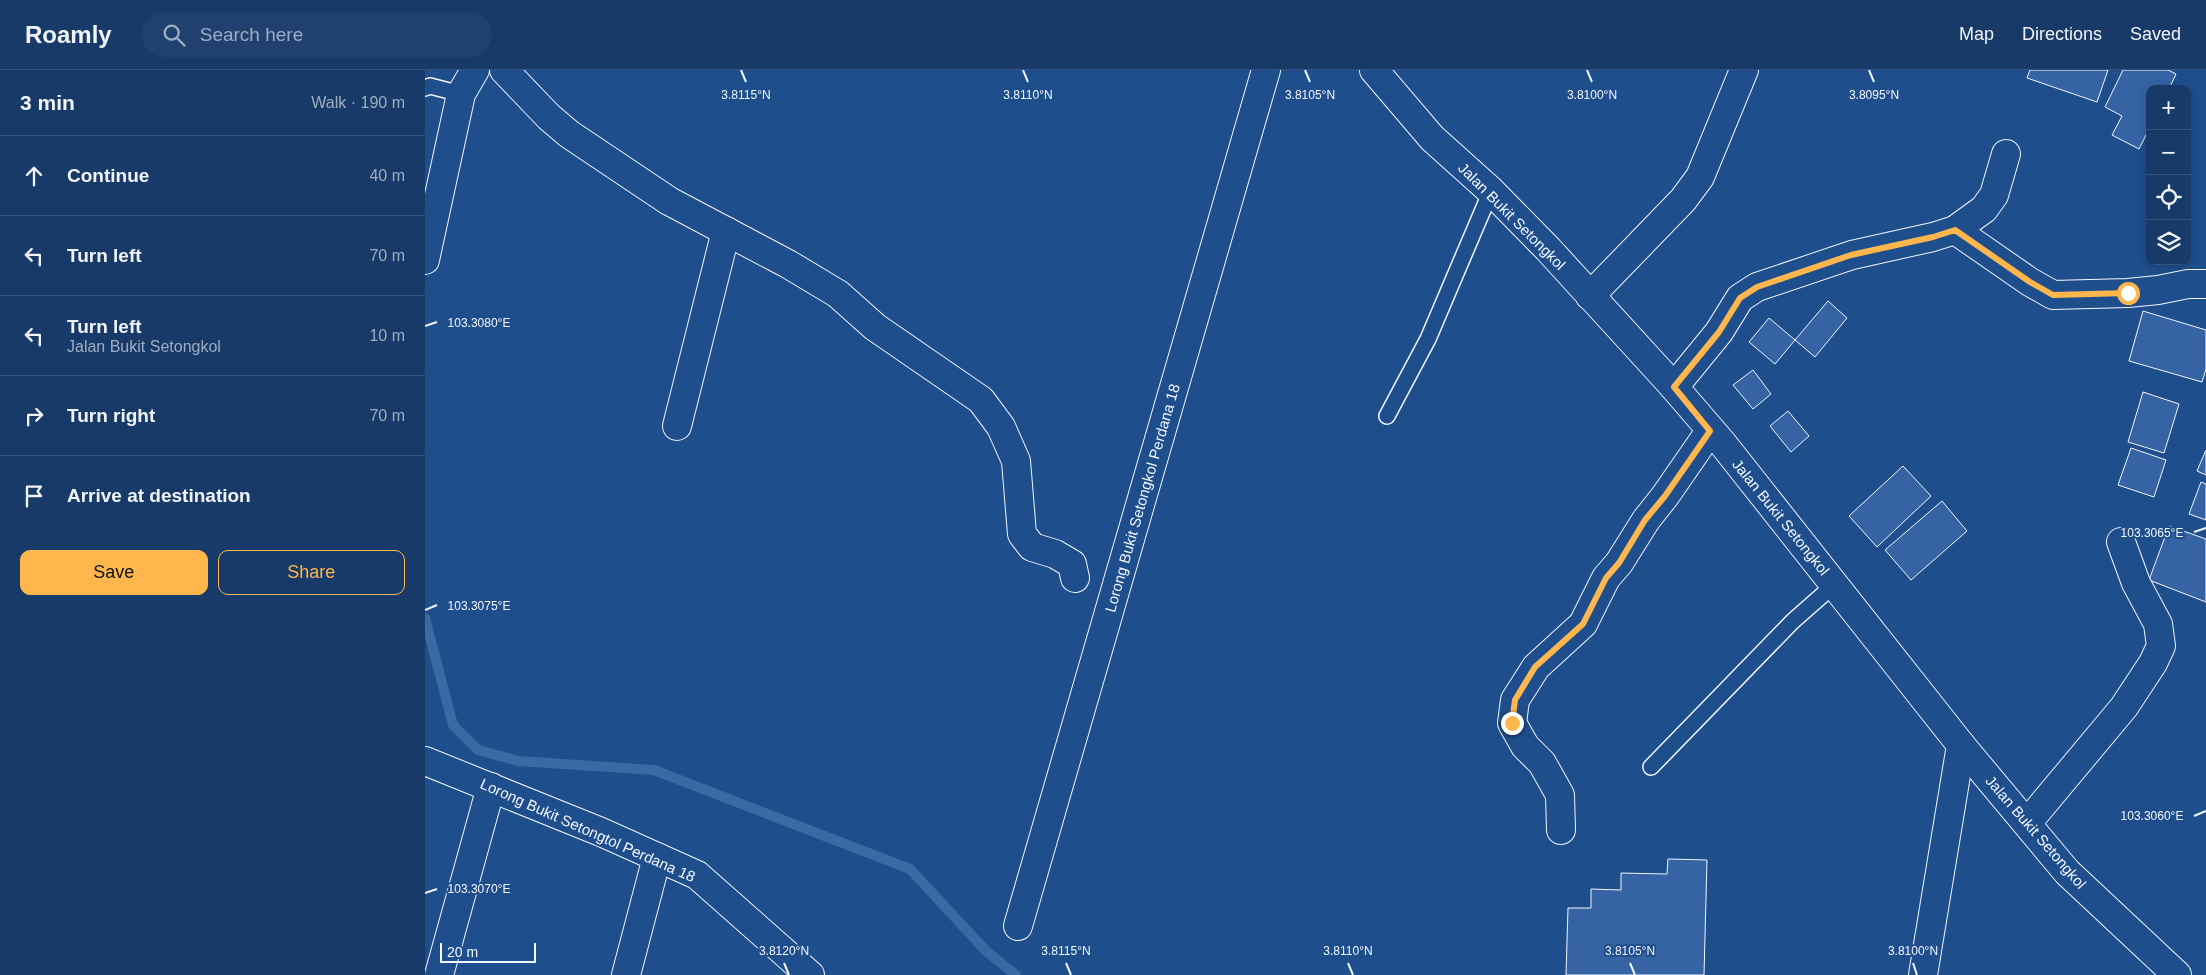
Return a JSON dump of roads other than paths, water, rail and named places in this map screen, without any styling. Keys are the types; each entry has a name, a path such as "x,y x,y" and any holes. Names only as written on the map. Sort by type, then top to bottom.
{"street":[{"path":"425,260 461,94 475,70"},
{"name":"Lorong Bukit Setongkol Perdana 18","path":"1018,926 1266,70"},
{"name":"Jalan Bukit Setongkol","path":"1374,70 1432,138 1491,191 1548,249 1674,387 1723,444 1961,745 2028,822 2067,872 2177,975"},
{"path":"1590,296 1683,200 1700,177 1744,70"},
{"path":"512,73 549,117 569,134 669,201 787,264 838,294 875,327 981,400 1001,427 1016,461 1022,534 1032,547 1055,554 1073,564 1075,578"},
{"path":"1674,387 1719,332 1740,298 1757,287 1851,255 1933,237 1955,230 1984,210 1994,195 2006,154"},
{"path":"1955,230 2030,282 2053,295 2128,293 2158,290 2187,284 2206,284"},
{"path":"677,426 726,231"},
{"path":"1561,830 1560,795 1542,763 1525,746 1512,723 1515,700 1535,667 1583,624 1606,578 1619,563 1645,520 1665,496 1710,431"},
{"path":"2028,822 2124,706 2153,663 2161,646 2157,624 2136,583 2121,542"},
{"path":"1923,975 1961,745"},
{"name":"Lorong Bukit Setongtol Perdana 18","path":"425,760 697,875 810,975"},
{"path":"439,975 491,787"},
{"path":"626,975 657,857"}],"lane":[{"path":"425,88 430,86 461,94"},
{"path":"1387,416 1428,339 1491,191"},
{"path":"1651,767 1793,621 1835,584"}],"waterway":[{"path":"425,618 453,725 478,750 518,761 654,770 910,869 986,951 1016,975"}]}
